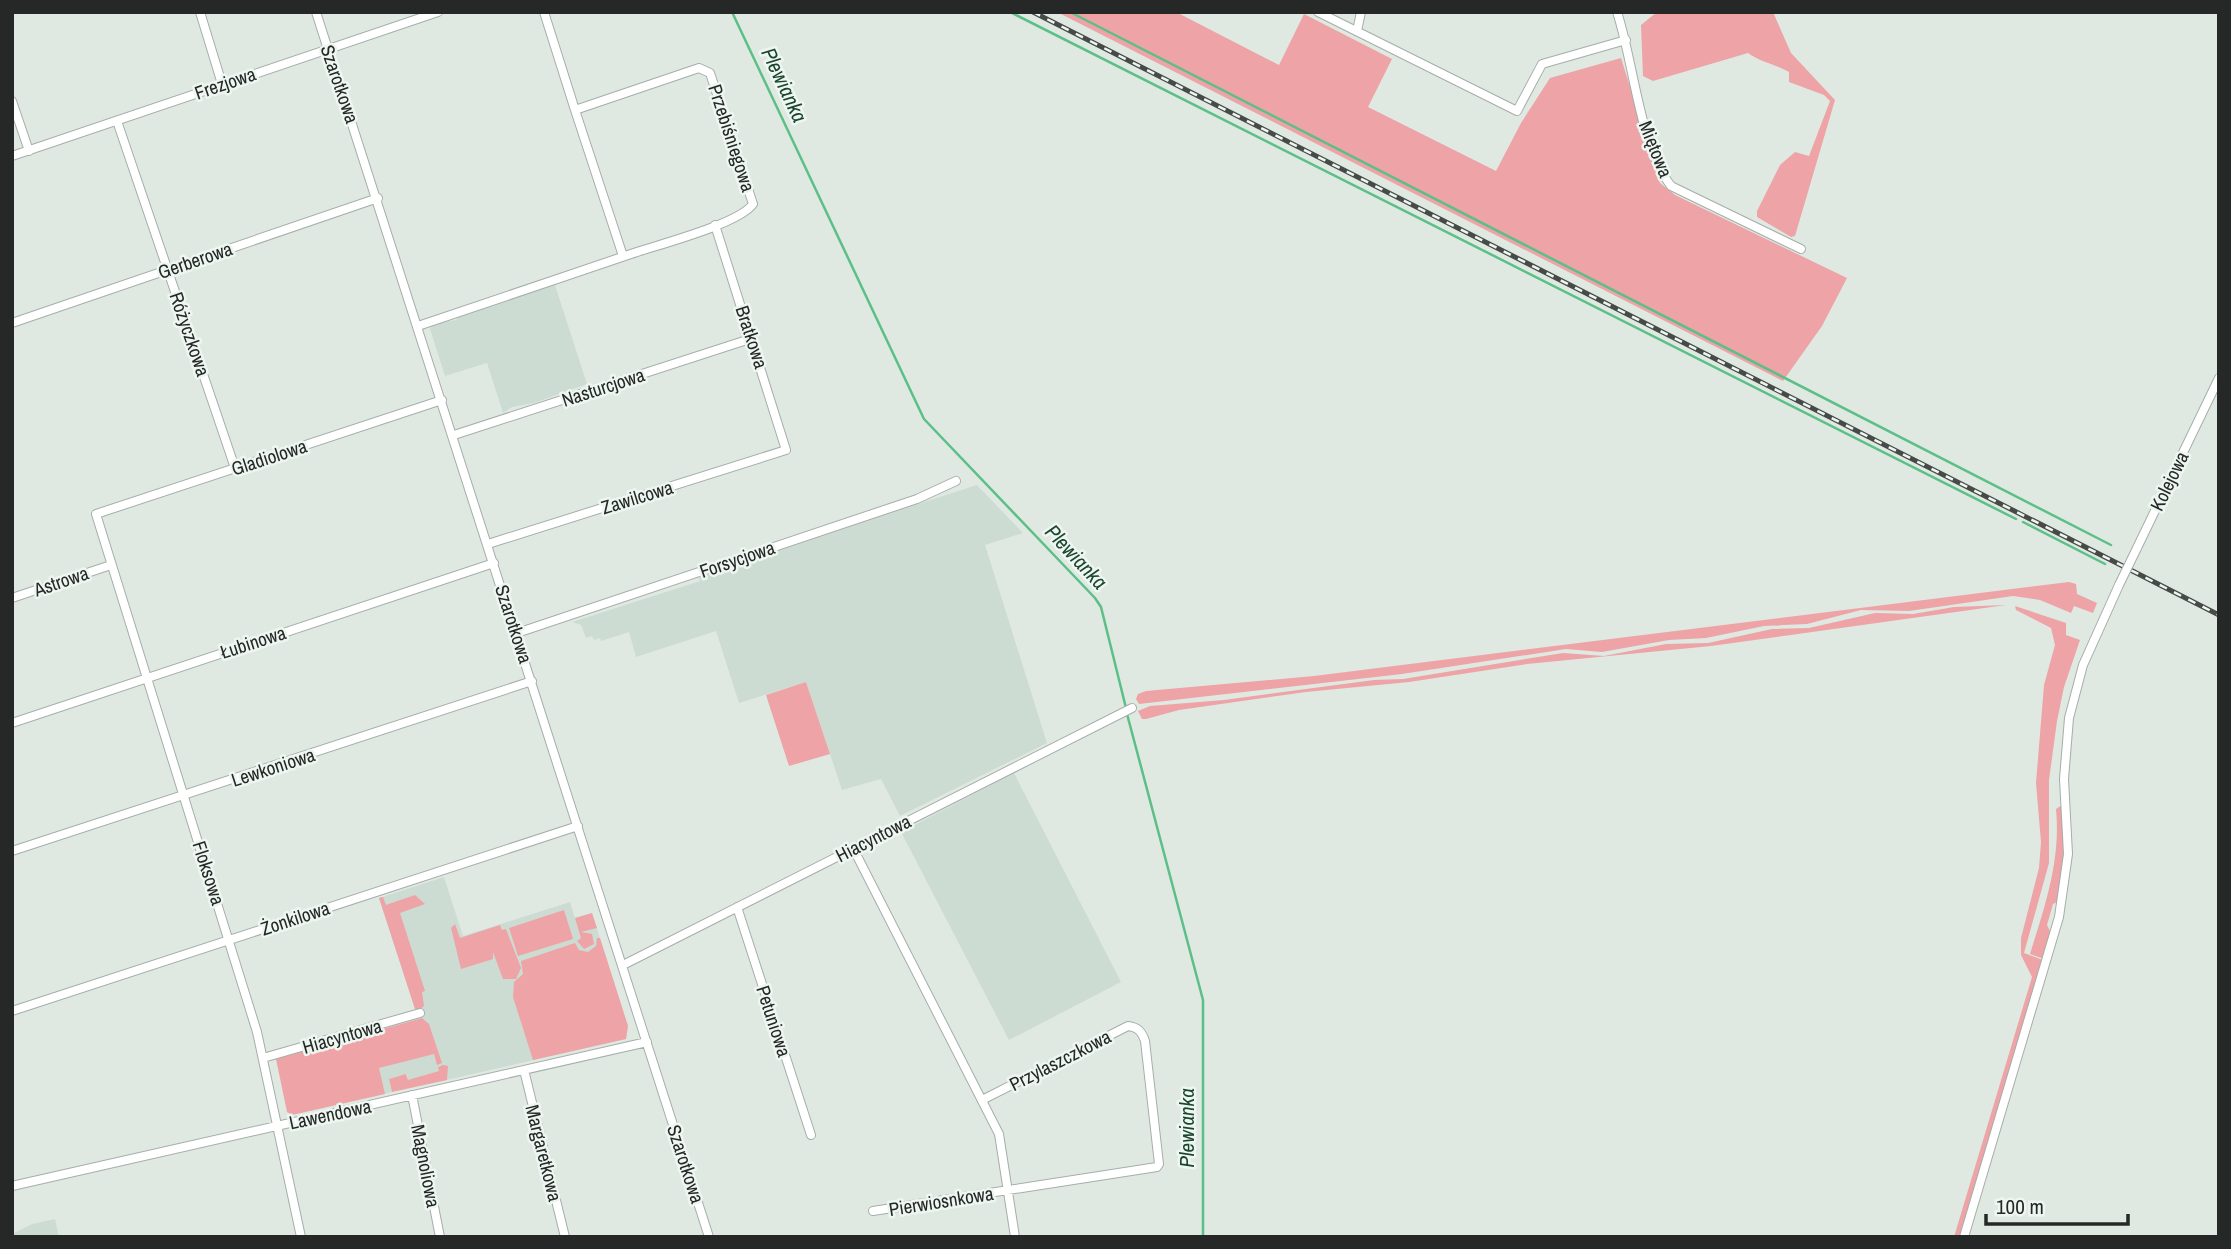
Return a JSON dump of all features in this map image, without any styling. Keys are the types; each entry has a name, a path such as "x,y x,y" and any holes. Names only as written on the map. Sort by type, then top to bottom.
{"street":[{"path":"200,12 222,84"},
{"name":"Szarotkowa","path":"316,12 378,198 709,1237"},
{"name":"Frezjowa","path":"12,156 438,12"},
{"path":"544,12 622,256"},
{"path":"1318,12 1517,111 1542,64 1626,40"},
{"path":"1357,31 1361,12"},
{"name":"Miętowa","path":"1617,12 1643,118 1663,175 1671,186 1801,249"},
{"name":"Przebiśniegowa","path":"418,326 564,279 622,256 715,225 745,213 753,204 710,73 699,68 575,110"},
{"path":"12,101 29,151"},
{"name":"Różyczkowa","path":"117,121 235,468"},
{"name":"Gerberowa","path":"12,323 378,198"},
{"name":"Bratkowa","path":"715,225 753,338 786,450"},
{"name":"Nasturcjowa","path":"454,435 753,338"},
{"name":"Kolejowa","path":"1964,1237 2059,917 2068,854 2064,768 2069,718 2083,665 2219,378"},
{"name":"Gladiolowa","path":"96,514 442,400"},
{"name":"Zawilcowa","path":"488,544 786,450"},
{"name":"Forsycjowa","path":"517,633 917,499 956,481"},
{"name":"Floksowa","path":"96,514 230,939 279,1125 301,1237"},
{"name":"Łubinowa","path":"12,723 495,564"},
{"name":"Astrowa","path":"12,598 111,565"},
{"name":"Lewkoniowa","path":"12,850 532,681"},
{"name":"Hiacyntowa","path":"623,965 1127,709"},
{"name":"Żonkilowa","path":"12,1011 578,826"},
{"path":"853,848 984,1099 999,1134 1015,1237"},
{"name":"Petuniowa","path":"737,907 811,1135"},
{"name":"Hiacyntowa","path":"263,1058 420,1013"},
{"name":"Przylaszczkowa","path":"984,1099 1128,1026 1137,1028 1143,1036 1158,1166 1009,1191"},
{"name":"Lawendowa","path":"12,1186 647,1042"},
{"name":"Margaretkowa","path":"524,1070 565,1237"},
{"name":"Magnoliowa","path":"412,1096 440,1237"},
{"name":"Pierwiosnkowa","path":"873,1211 1009,1191"}],"shaded area":[{"path":"1057,12 1176,12 1279,65 1304,14 1392,59 1368,107 1496,171 1521,123 1550,78 1621,58 1660,183 1675,195 1847,278 1822,326 1783,381"},
{"path":"1657,12 1773,12 1791,53 1835,100 1795,236 1791,237 1757,217 1757,211 1780,165 1795,152 1809,156 1830,101 1824,95 1789,82 1789,72 1748,53 1653,81 1643,76 1641,25"},
{"path":"555,285 587,384 534,403 512,407 503,413 487,363 445,376 430,329 433,324 456,320 459,316"},
{"path":"977,485 1023,533 985,545 1047,743 900,816 881,779 842,790 806,682 739,703 716,631 636,657 629,632 601,641 600,638 594,640 592,636 586,638 581,625 572,622 700,581 698,575"},
{"path":"2069,582 2076,584 2077,594 2097,603 2093,613 2074,606 2071,613 2040,600 2013,596 1909,611 1861,610 1807,624 1764,626 1706,638 1669,640 1602,652 1566,649 1402,674 1139,704 1136,699 1138,694 1146,691 1314,676"},
{"path":"2006,605 1711,646 1527,664 1409,682 1306,692 1179,710 1146,719 1142,719 1138,711 1150,706 1403,679 1563,653 1604,656 1666,644 1708,643 1772,629 1809,628 1875,613 1913,614 1954,607"},
{"path":"2015,606 2066,623 2066,635 2080,640 2064,687 2057,721 2049,780 2049,863 2024,953 2043,960 1960,1237 1954,1237 2032,977 2021,955 2021,938 2039,868 2041,842 2036,783 2044,685 2055,645 2051,628 2016,610"},
{"path":"806,682 830,754 789,766 766,695"},
{"path":"1014,773 1121,982 1009,1040 901,832"},
{"path":"2062,805 2064,854 2059,901 2053,904 2047,925 2050,931 2044,959 2030,954 2054,865 2056,809"},
{"path":"444,877 463,936 570,902 575,918 592,913 628,1026 626,1039 438,1082 408,1080 407,1074 389,1079 392,1092 299,1113 422,1018 418,1008 415,1009 379,898"},
{"path":"415,895 425,904 400,913 425,991 422,992 424,1006 419,1010 415,1009 379,898 383,897 386,905"},
{"path":"564,910 573,939 518,956 509,928"},
{"path":"592,913 597,928 581,932 592,934 594,944 584,949 577,941 581,938 575,918"},
{"path":"455,924 460,938 500,925 502,930 506,929 521,968 516,979 503,979 493,952 493,959 461,969 451,928"},
{"path":"597,938 600,938 628,1026 626,1039 533,1060 513,997 514,982 523,974 521,961 575,943 579,950 588,952 596,946"},
{"path":"422,1018 429,1024 442,1063 437,1065 434,1054 379,1068 385,1094 292,1115 287,1112 276,1059"},
{"path":"448,1066 447,1080 392,1092 389,1079 406,1074 408,1080 439,1071 438,1067"},
{"path":"55,1219 59,1237 12,1237 12,1234 32,1224"}],"waterway":[{"name":"Plewianka","path":"732,12 924,419 1095,598 1101,607 1126,708"},
{"path":"1010,12 2016,519"},
{"path":"1070,12 2111,545"},
{"path":"2023,522 2105,564"},
{"name":"Plewianka","path":"1127,714 1203,1000 1203,1237"}],"railway":[{"path":"1033,12 2219,615"}]}
